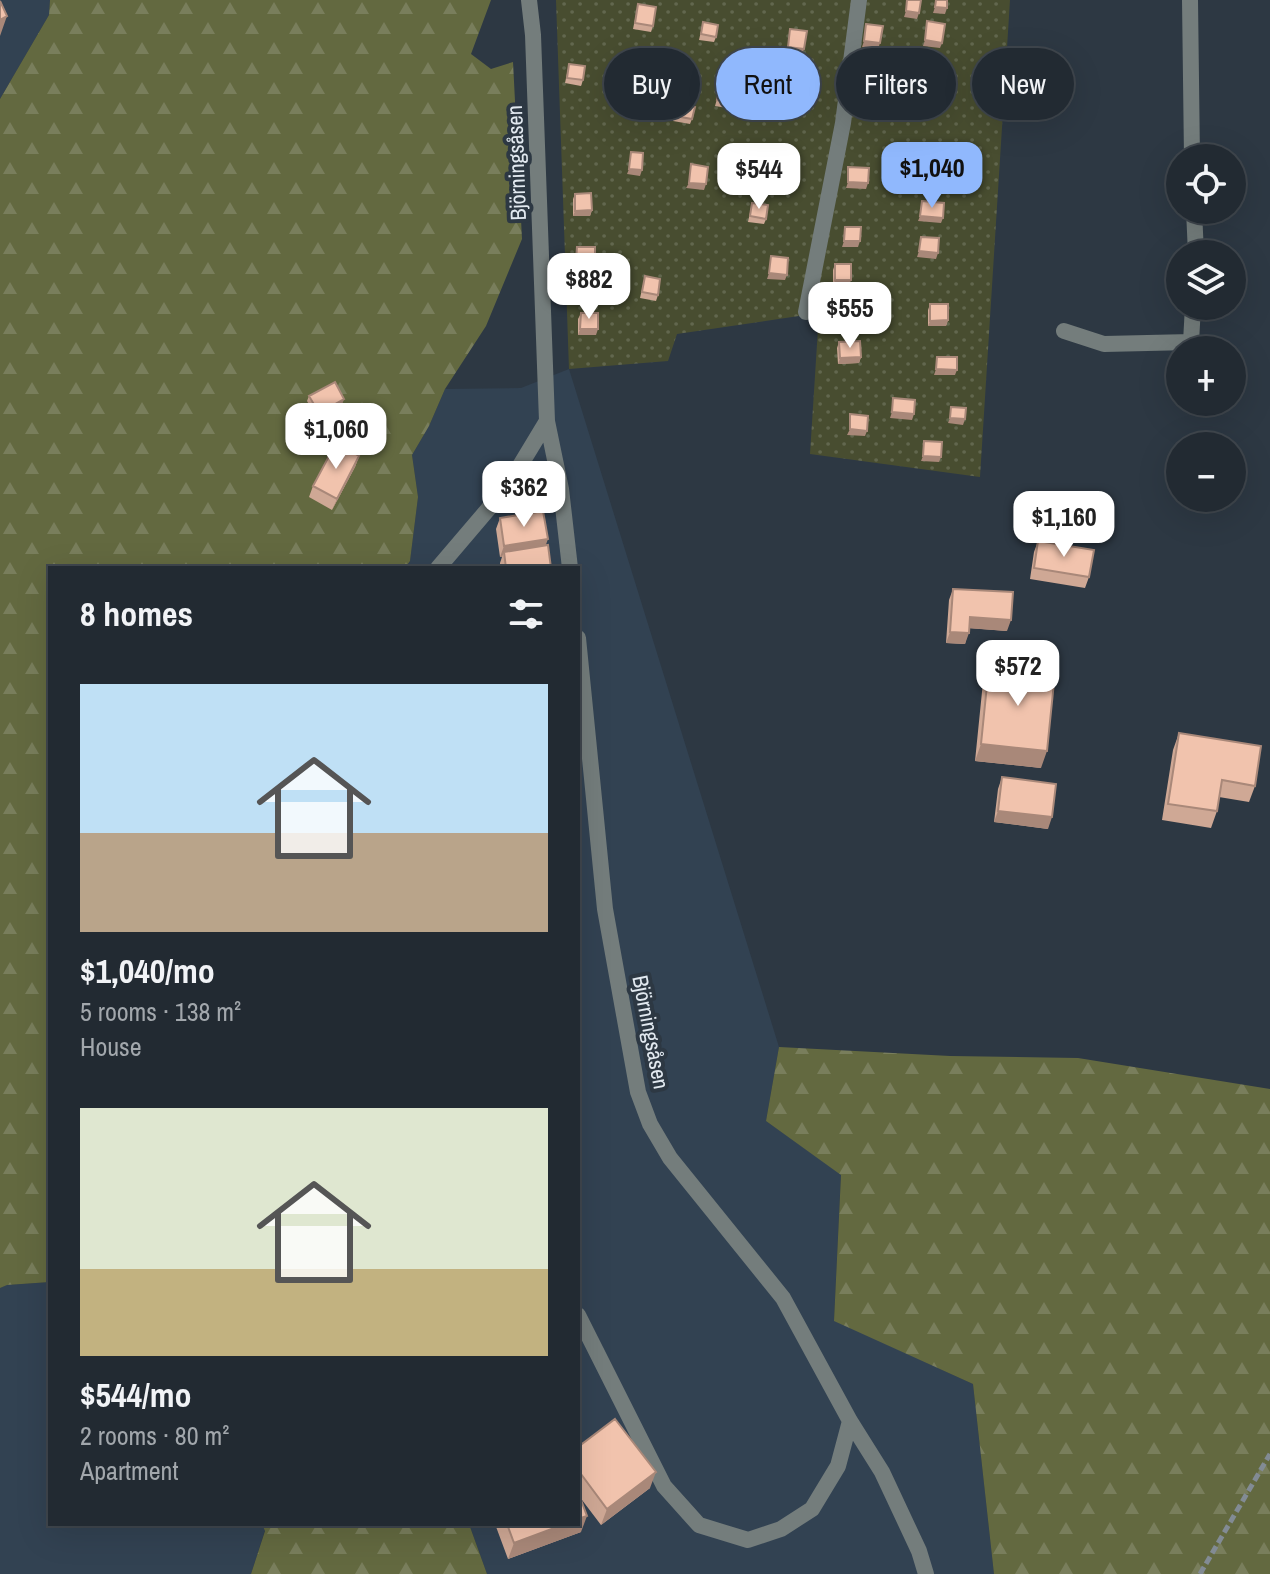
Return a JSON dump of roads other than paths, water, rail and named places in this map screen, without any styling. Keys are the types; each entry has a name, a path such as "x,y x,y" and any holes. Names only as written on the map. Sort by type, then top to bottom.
{"lane":[{"name":"Björningsåsen","path":"529,0 533,35 547,421 561,489 570,566"},
{"path":"806,312 843,123 859,0"},
{"path":"1190,0 1192,144"},
{"path":"1064,331 1104,344 1191,342 1192,320"},
{"path":"440,566 507,487 547,421"},
{"name":"Björningsåsen","path":"580,658 605,909 638,1092 650,1124 670,1158 783,1298 850,1421 882,1472 919,1551 926,1574"},
{"path":"580,1319 664,1486 699,1525 748,1540 781,1529 812,1509 838,1466 850,1421"}]}
